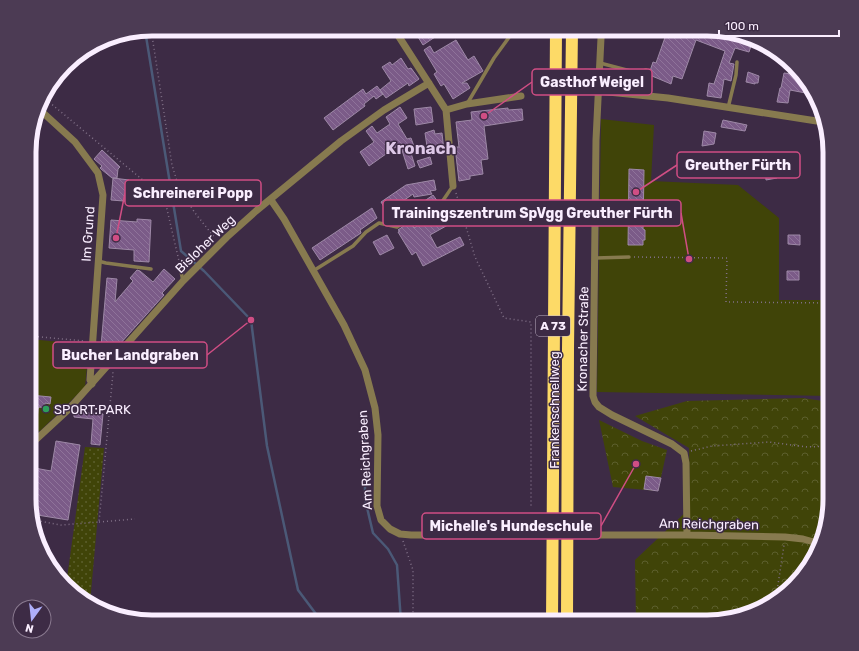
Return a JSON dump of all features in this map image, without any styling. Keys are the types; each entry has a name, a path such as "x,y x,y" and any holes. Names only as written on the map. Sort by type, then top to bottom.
{"highway":[{"name":"Frankenschnellweg","path":"552,615 556,36"},
{"name":"Frankenschnellweg","path":"567,615 568,356 572,36"}],"street":[{"path":"399,36 446,110 453,186"},
{"name":"Kronacher Straße","path":"600,36 598,91 593,396 599,407 612,416 672,444 684,453"},
{"name":"Bisloher Weg","path":"36,440 68,410 108,367 183,281 256,211 341,141 384,110 430,83"},
{"path":"598,91 668,98 819,121"},
{"path":"446,110 468,104 521,96"},
{"name":"Im Grund","path":"43,113 75,142 98,173 103,195 90,380 92,384"},
{"name":"Am Reichgraben","path":"270,200 284,219 344,325 365,370 375,408 378,435 377,506 381,520 390,529 400,534 411,535 687,535 785,537 815,542"},
{"path":"684,453 686,463 687,535"}],"lane":[{"path":"468,104 494,58 510,36"},
{"path":"728,108 736,75 737,62"},
{"path":"599,63 638,73 646,70"},
{"path":"313,271 353,246 366,232 379,223 397,227 411,217 424,217 440,207 453,186"},
{"path":"596,258 629,257"},
{"path":"98,261 151,270"},
{"path":"180,267 183,281"}],"path":[{"path":"152,36 172,166 179,188 195,213 220,245"},
{"path":"48,101 162,196 166,205 180,267"},
{"path":"453,186 475,257 504,318 531,322 531,508"},
{"path":"629,257 727,258 726,302 823,303"},
{"path":"36,337 93,342"},
{"path":"100,522 112,373 108,367"},
{"path":"684,453 712,446 769,442 807,447 823,446"},
{"path":"38,521 61,525 136,519"},
{"path":"400,534 413,570 413,615"},
{"path":"777,591 785,537"}],"green space":[{"path":"601,119 654,125 651,181 738,185 779,218 779,300 823,300 823,396 597,392"},
{"name":"SPORT:PARK","path":"36,340 89,345 85,387 36,433"},
{"path":"803,398 823,401 823,507 819,529 814,544 803,564 794,576 772,595 752,606 730,613 715,615 636,615 635,560 690,508 689,448 635,416 687,401"},
{"path":"599,420 642,441 667,450 658,491 613,487"},
{"path":"85,447 104,448 91,597 81,591 67,578"}],"building":[{"path":"417,36 434,36 435,37 423,45"},
{"path":"666,36 715,36 730,38 744,42 743,44 751,46 749,52 735,48 729,63 734,64 731,81 724,79 721,98 707,96 709,83 714,84 725,51 696,40 682,79 673,76 671,84 652,76 650,71 653,62 656,63"},
{"path":"456,40 468,60 474,56 483,71 462,83 467,83 470,88 453,99 444,84 441,86 434,74 437,72 424,50 430,46 434,53"},
{"path":"401,58 408,69 411,68 419,79 409,86 408,83 386,98 380,90 391,81 382,67 390,62 392,65"},
{"path":"748,72 759,76 758,83 755,84 746,82"},
{"path":"784,73 793,74 806,93 790,90 788,103 777,102"},
{"path":"377,86 383,94 376,99 374,96 364,104 365,106 333,130 324,118 363,89 366,94"},
{"path":"400,107 407,118 398,124 407,139 411,138 415,149 410,150 415,166 408,169 400,144 369,166 360,152 374,142 366,131 372,126 377,133 390,124 386,117"},
{"path":"431,107 433,122 416,125 414,109"},
{"path":"508,108 508,110 522,109 523,120 484,126 488,159 481,160 483,174 470,176 470,179 459,181 455,147 459,147 456,122 472,120 471,112"},
{"path":"723,120 747,125 745,131 721,127"},
{"path":"434,130 435,134 442,133 444,151 428,153 425,133"},
{"path":"704,131 716,133 714,144 702,146"},
{"path":"102,150 120,167 118,169 117,178 112,178 101,169 100,168 102,166 94,159"},
{"path":"430,157 432,164 420,168 417,161"},
{"path":"629,169 644,170 643,229 645,230 645,240 643,240 643,245 628,245"},
{"path":"776,169 777,178 766,180 765,170"},
{"path":"113,178 129,180 128,187 137,187 136,202 111,200"},
{"path":"434,180 436,190 430,191 432,194 414,197 413,194 400,203 408,215 396,224 394,223 381,202 406,185"},
{"path":"433,195 438,202 429,212 421,215 416,207"},
{"path":"372,208 377,218 360,230 361,233 320,260 312,248"},
{"path":"442,208 444,211 448,209 455,221 430,235 437,248 460,237 464,245 423,266 416,252 412,255 398,232 400,231 398,230 411,221 414,228 432,217"},
{"path":"137,219 151,220 149,262 134,261 134,250 109,248 111,220 137,222"},
{"path":"387,235 394,248 380,255 373,242"},
{"path":"788,235 800,235 800,245 788,244"},
{"path":"164,269 175,279 162,293 164,295 119,345 112,345 111,347 101,346 107,278 117,279 115,302 133,281 130,278 137,270 153,282"},
{"path":"787,271 799,271 799,280 787,280"},
{"path":"36,396 51,397 50,404 45,403 45,408 39,407 36,432"},
{"path":"74,412 103,414 100,445 91,444 93,419 74,417"},
{"path":"56,441 80,445 68,520 37,515 36,468 51,471"},
{"path":"646,476 661,478 658,491 644,489"}],"waterway":[{"path":"146,36 181,251 204,271 251,320 267,446 298,590 317,615"},
{"path":"365,438 365,499 373,533 388,549 397,565 401,615"}],"place":[{"name":"Gasthof Weigel","path":"484,116"},
{"name":"Greuther Fürth","path":"636,192"},
{"name":"Schreinerei Popp","path":"116,238"},
{"name":"Trainingszentrum SpVgg Greuther Fürth","path":"689,259"},
{"name":"Bucher Landgraben","path":"251,320"},
{"name":"SPORT:PARK","path":"46,409"},
{"name":"Michelle's Hundeschule","path":"636,464"}],"district":[{"name":"Kronach","path":"421,148"}]}
